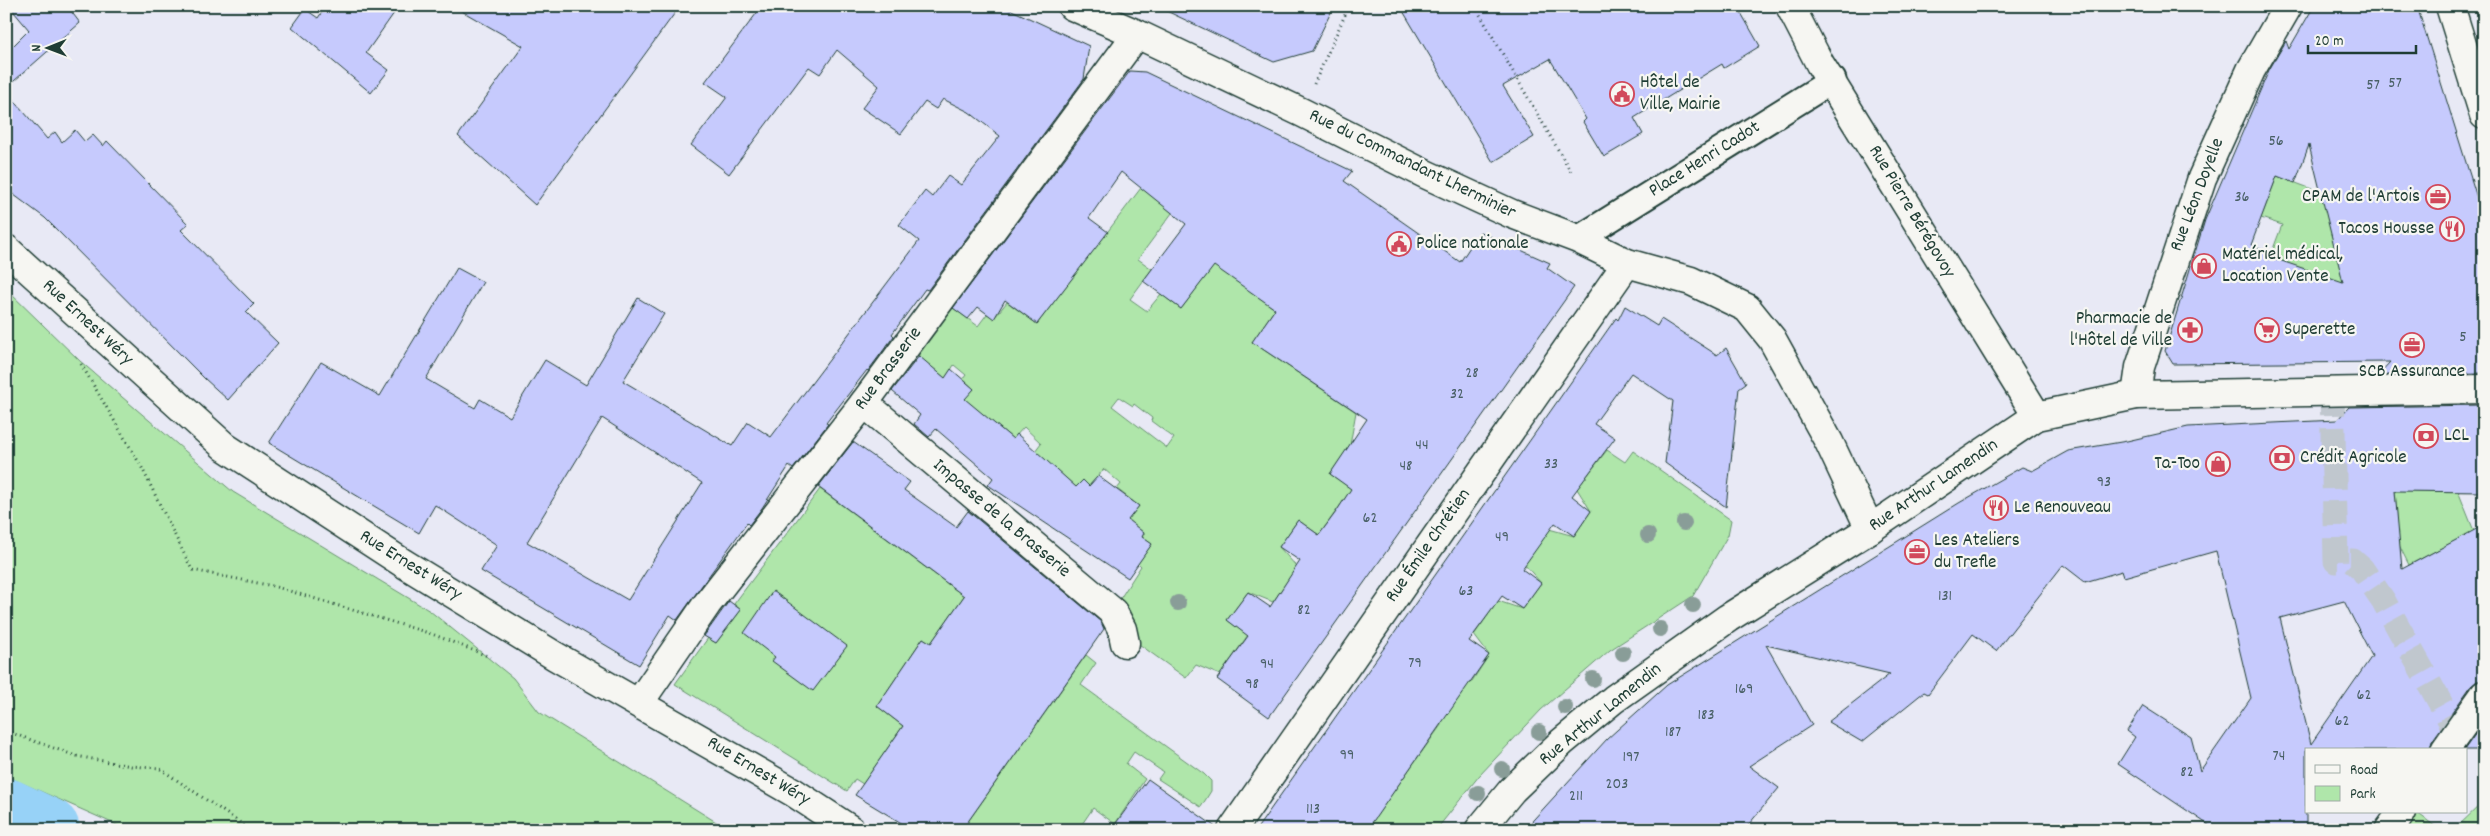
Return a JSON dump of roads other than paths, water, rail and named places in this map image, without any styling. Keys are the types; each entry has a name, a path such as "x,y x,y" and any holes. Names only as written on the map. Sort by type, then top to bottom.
{"street":[{"name":"Rue du Commandant Lherminier","path":"1072,6 1137,34 1301,112 1423,173 1512,214 1578,239 1627,263 1691,281 1747,308 1772,339 1829,442 1870,529"},
{"name":"Rue Pierre Bérégovoy","path":"1790,6 1820,64 1833,80 2036,416"},
{"name":"Rue Léon Doyelle","path":"2136,395 2140,366 2199,187 2248,77 2288,6"},
{"path":"2450,6 2484,114"},
{"name":"Rue Brasserie","path":"640,703 707,604 864,403 1137,34"},
{"name":"Place Henri Cadot","path":"1578,239 1833,80"},
{"name":"Rue Ernest Wéry","path":"6,250 225,447 403,563 554,656 640,703 793,792 851,830"},
{"name":"Rue Émile Chrétien","path":"1232,830 1627,263"},
{"name":"Rue Arthur Lamendin","path":"1479,830 1512,790 1562,742 1614,699 1728,618 1870,529 2036,416 2136,395 2484,389"},
{"name":"Impasse de la Brasserie","path":"864,403 1113,612 1122,629 1125,643"},
{"path":"2446,748 2484,694"},
{"path":"2389,830 2401,814"}],"waterway":[{"path":"6,810 48,830"}],"tunnel":[{"path":"2332,390 2336,561 2353,561 2362,569 2383,600 2457,733"}],"place":[{"name":"Hôtel de Ville, Mairie","path":"1622,94"},
{"name":"CPAM de l'Artois","path":"2438,197"},
{"name":"Tacos Housse","path":"2452,229"},
{"name":"Police nationale","path":"1399,244"},
{"name":"Matériel médical, Location Vente","path":"2204,266"},
{"name":"Pharmacie de l'Hôtel de Ville","path":"2190,330"},
{"name":"Superette","path":"2267,330"},
{"name":"SCB Assurance","path":"2412,345"},
{"name":"LCL","path":"2426,436"},
{"name":"Crédit Agricole","path":"2282,458"},
{"name":"Ta-Too","path":"2218,464"},
{"name":"Le Renouveau","path":"1996,508"},
{"name":"Les Ateliers du Trefle","path":"1917,552"}]}
